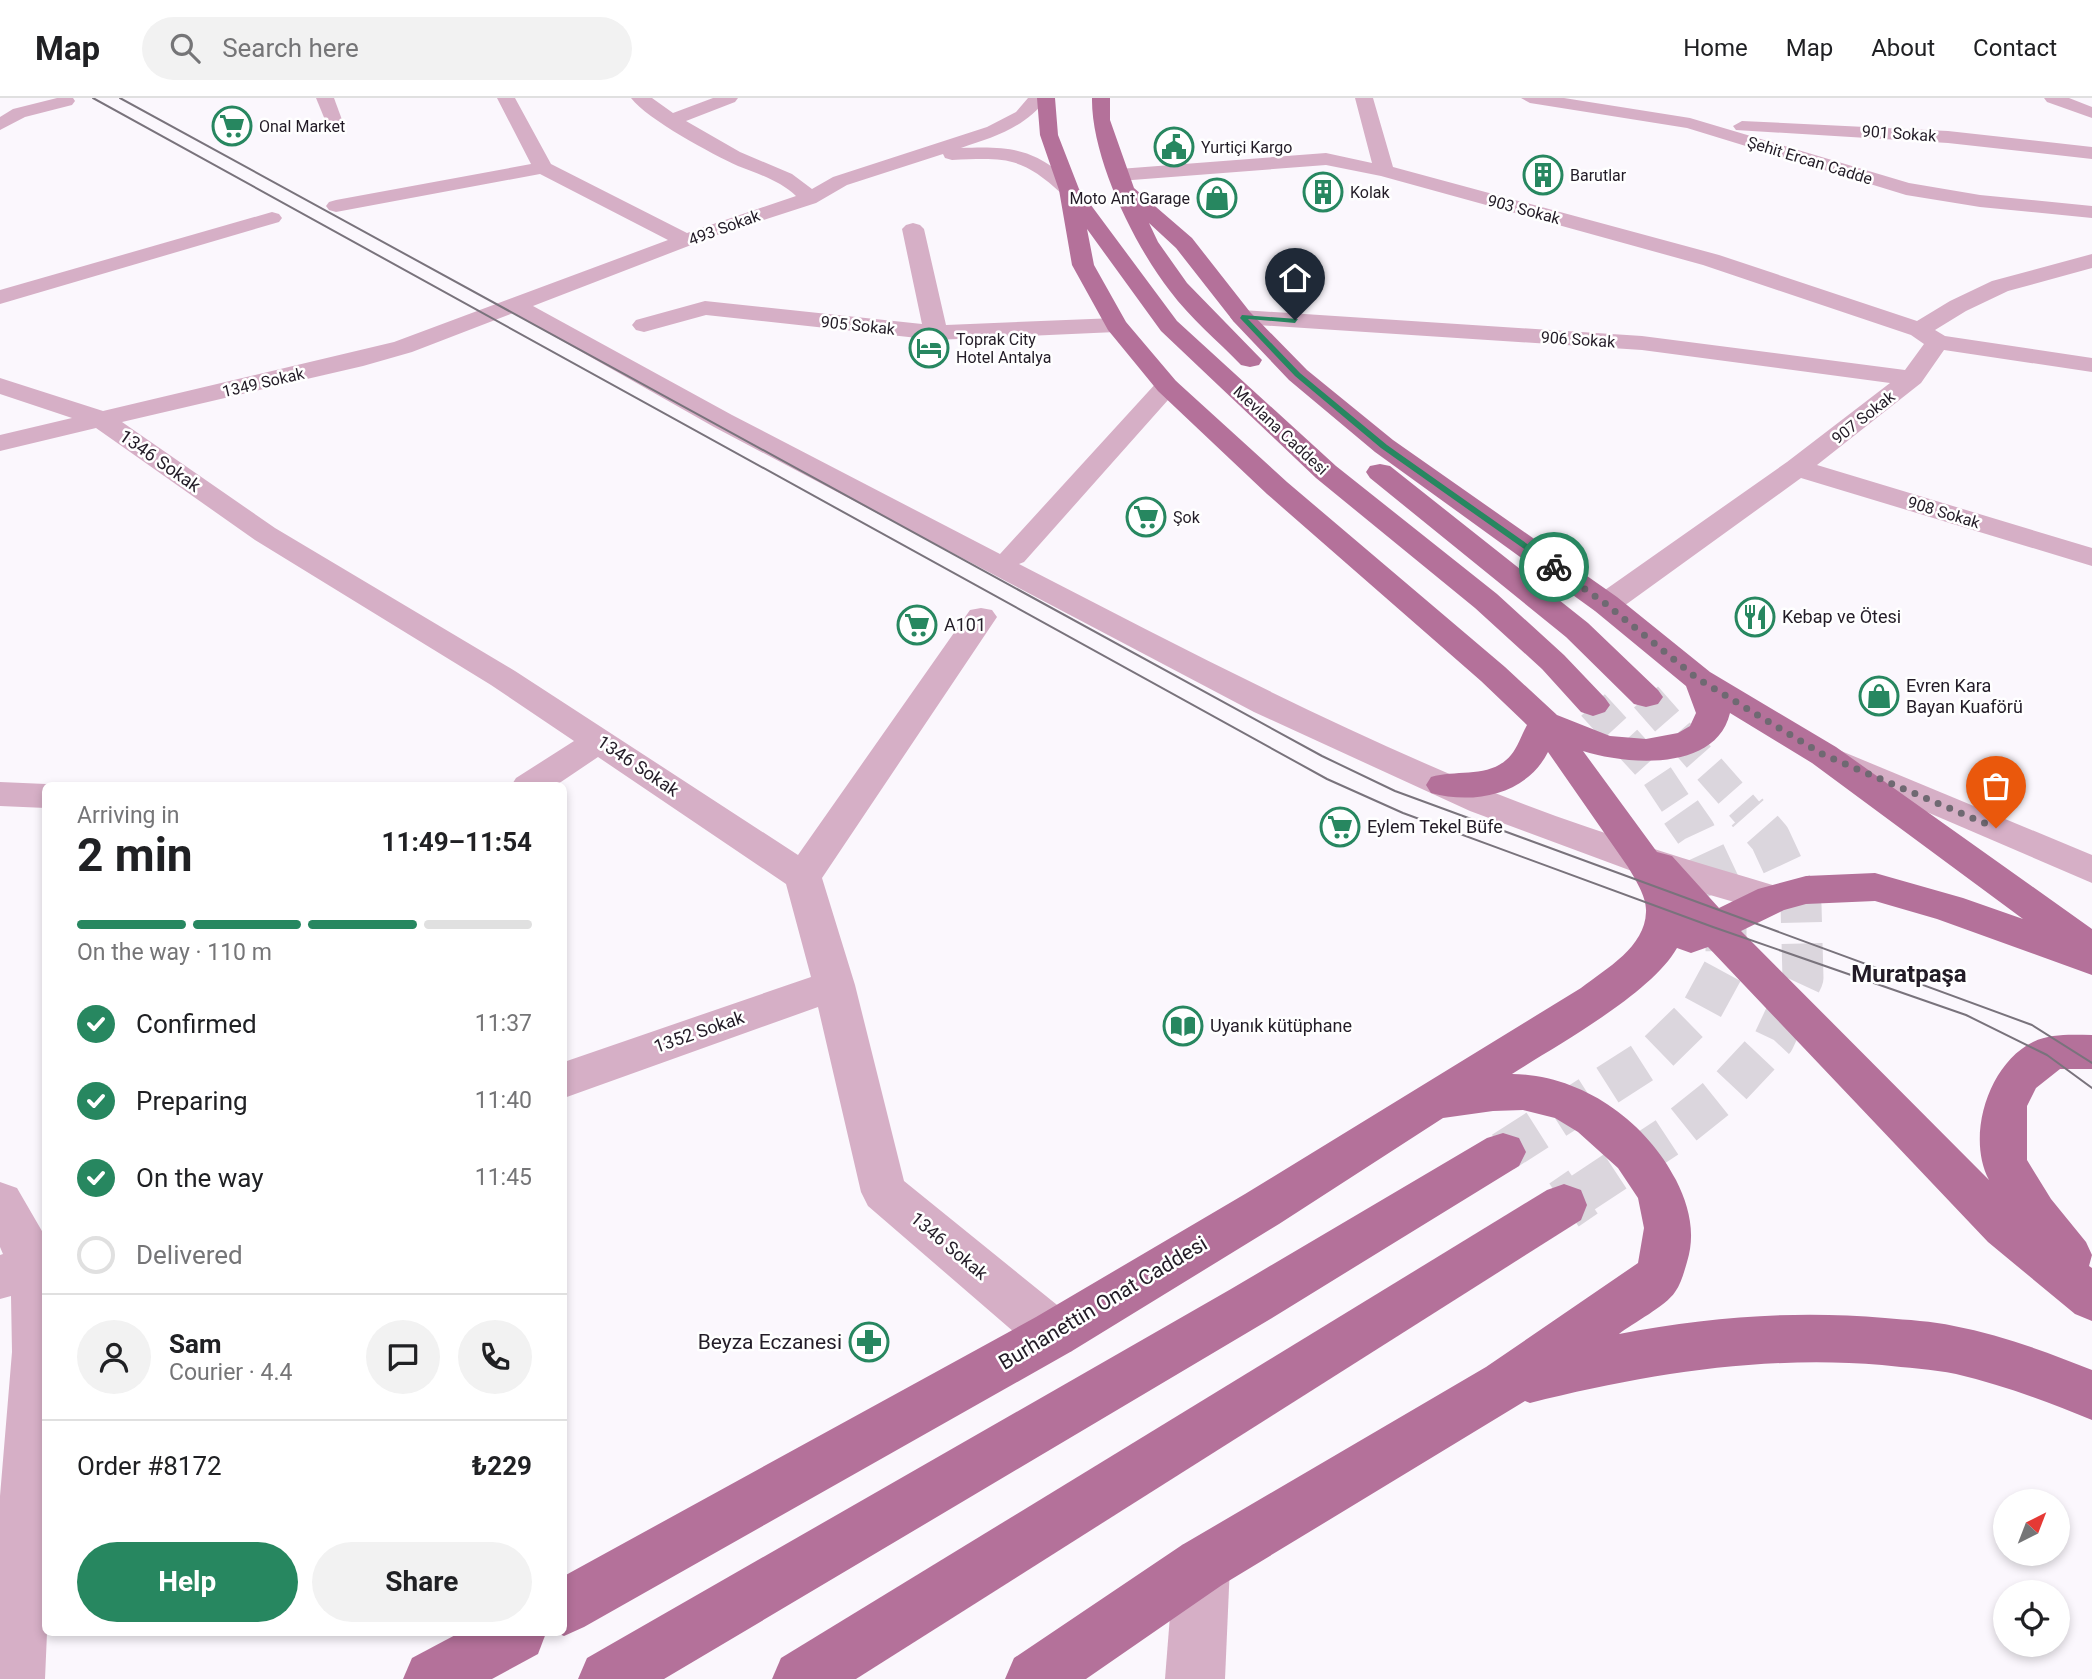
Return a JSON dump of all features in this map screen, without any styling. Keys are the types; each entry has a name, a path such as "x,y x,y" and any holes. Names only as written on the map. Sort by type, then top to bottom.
{"main road":[{"name":"Mevlana Caddesi","path":"1046,98 1049,135 1069,190 1169,326 1326,472 1486,601 1553,662 1593,705"},
{"name":"Mevlana Caddesi","path":"1101,98 1101,120 1122,183 1147,242 1179,288 1281,391 1577,630 1646,697"},
{"path":"1122,183 1184,243 1242,317 1298,375 1384,446 1606,604 1698,679 1824,755 2092,949"},
{"path":"1069,190 1083,265 1116,325 1167,386 1278,488 1493,674 1545,723 1652,863 2006,1227 2092,1298"},
{"path":"1545,723 1596,744 1623,750 1674,747 1697,737 1706,729 1713,715 1709,696 1698,679"},
{"path":"1444,785 1496,783 1525,763 1545,723"},
{"path":"1628,974 1660,942 1666,909 1652,863"},
{"path":"1628,974 1713,927 1772,899 1806,890 1875,887 1950,908 2092,960"},
{"name":"Burhanettin Onat Caddesi","path":"567,1605 1054,1334 1596,999 1628,974"},
{"path":"2092,1052 2057,1052 2047,1055 2020,1076 2005,1106 2004,1163 2034,1214 2092,1284"},
{"path":"1035,1679 1202,1565 1504,1385 1657,1278 1667,1251 1668,1221 1659,1191 1642,1162 1618,1136 1588,1116 1556,1100 1523,1092 1434,1100"},
{"path":"608,1679 1249,1306 1503,1153"},
{"path":"802,1679 1564,1205"},
{"path":"1504,1385 1612,1357 1720,1341 1810,1337 1955,1350 2092,1395"},
{"path":"433,1679 512,1636"}],"street":[{"path":"325,98 336,128"},
{"path":"506,98 543,168 687,241"},
{"path":"640,98 671,120 734,157 802,187 808,199"},
{"path":"671,120 729,98"},
{"path":"929,154 994,131 1022,116 1038,98"},
{"path":"1364,98 1384,171"},
{"name":"Şehit Ercan Cadde","path":"1530,98 1705,128 1906,190 1980,201 2092,212"},
{"path":"2053,98 2092,113"},
{"path":"0,125 19,113 66,101"},
{"name":"901 Sokak","path":"1705,128 1753,125 1849,130 2092,153"},
{"path":"929,154 988,153 1029,160 1042,166 1069,190"},
{"name":"493 Sokak","path":"516,302 687,241 710,230 808,199 840,181 929,154"},
{"name":"903 Sokak","path":"1122,183 1326,159 1384,171 1711,260 1928,336 2092,365"},
{"path":"335,206 543,168"},
{"path":"0,297 272,218"},
{"path":"913,229 936,333"},
{"name":"907 Sokak","path":"1606,604 1797,468 1912,378 1928,336 1958,306 2000,286 2092,261"},
{"path":"516,302 723,421 1266,705 1483,802 1652,863 1772,899"},
{"name":"1349 Sokak","path":"0,443 354,361 403,347 516,302"},
{"name":"905 Sokak","path":"644,325 705,308 936,333 1116,325"},
{"name":"906 Sokak","path":"1242,317 1642,343 1912,378"},
{"name":"1346 Sokak","path":"0,386 100,419 265,534 503,678 803,877 834,985 884,1192 1054,1334"},
{"path":"1014,556 1167,386"},
{"name":"908 Sokak","path":"1797,468 2092,557"},
{"path":"803,877 981,617"},
{"path":"536,782 599,740"},
{"path":"1824,755 2092,870"},
{"path":"0,794 42,796"},
{"name":"1352 Sokak","path":"567,1079 834,985"},
{"path":"0,1202 27,1268 37,1352 15,1679"},
{"path":"1195,1679 1202,1565"}],"tunnel":[{"path":"1646,697 1748,813"},
{"path":"1593,705 1656,774 1682,813"},
{"path":"1503,1152 1656,1054 1702,1009 1726,965 1726,898 1695,832 1681,812"},
{"path":"1581,1194 1672,1134 1728,1089 1774,1040 1803,978 1801,905 1770,838 1747,812"},
{"path":"1564,1205 1583,1192"}],"tram line":[{"path":"93,98 1327,779 1403,813 1713,927 1966,1015 2047,1055 2092,1088"},
{"path":"120,98 1322,756 1395,791 2032,1025 2092,1063"}],"way so far":[{"path":"1554,567 1606,604 1698,679 1824,755 1996,828"}],"place":[{"name":"Onal Market","path":"232,126"},
{"name":"Yurtiçi Kargo","path":"1174,147"},
{"name":"Barutlar","path":"1543,175"},
{"name":"Kolak","path":"1323,192"},
{"name":"Moto Ant Garage","path":"1217,198"},
{"name":"Toprak City Hotel Antalya","path":"929,348"},
{"name":"Şok","path":"1146,517"},
{"name":"Kebap ve Ötesi","path":"1755,617"},
{"name":"A101","path":"917,625"},
{"name":"Evren Kara Bayan Kuaförü","path":"1879,696"},
{"name":"Eylem Tekel Büfe","path":"1340,827"},
{"name":"Uyanık kütüphane","path":"1183,1026"},
{"name":"Beyza Eczanesi","path":"869,1342"}],"district":[{"name":"Muratpaşa","path":"1909,974"}],"route":[{"path":"1295,320 1242,317 1298,375 1384,446 1554,567"}]}
